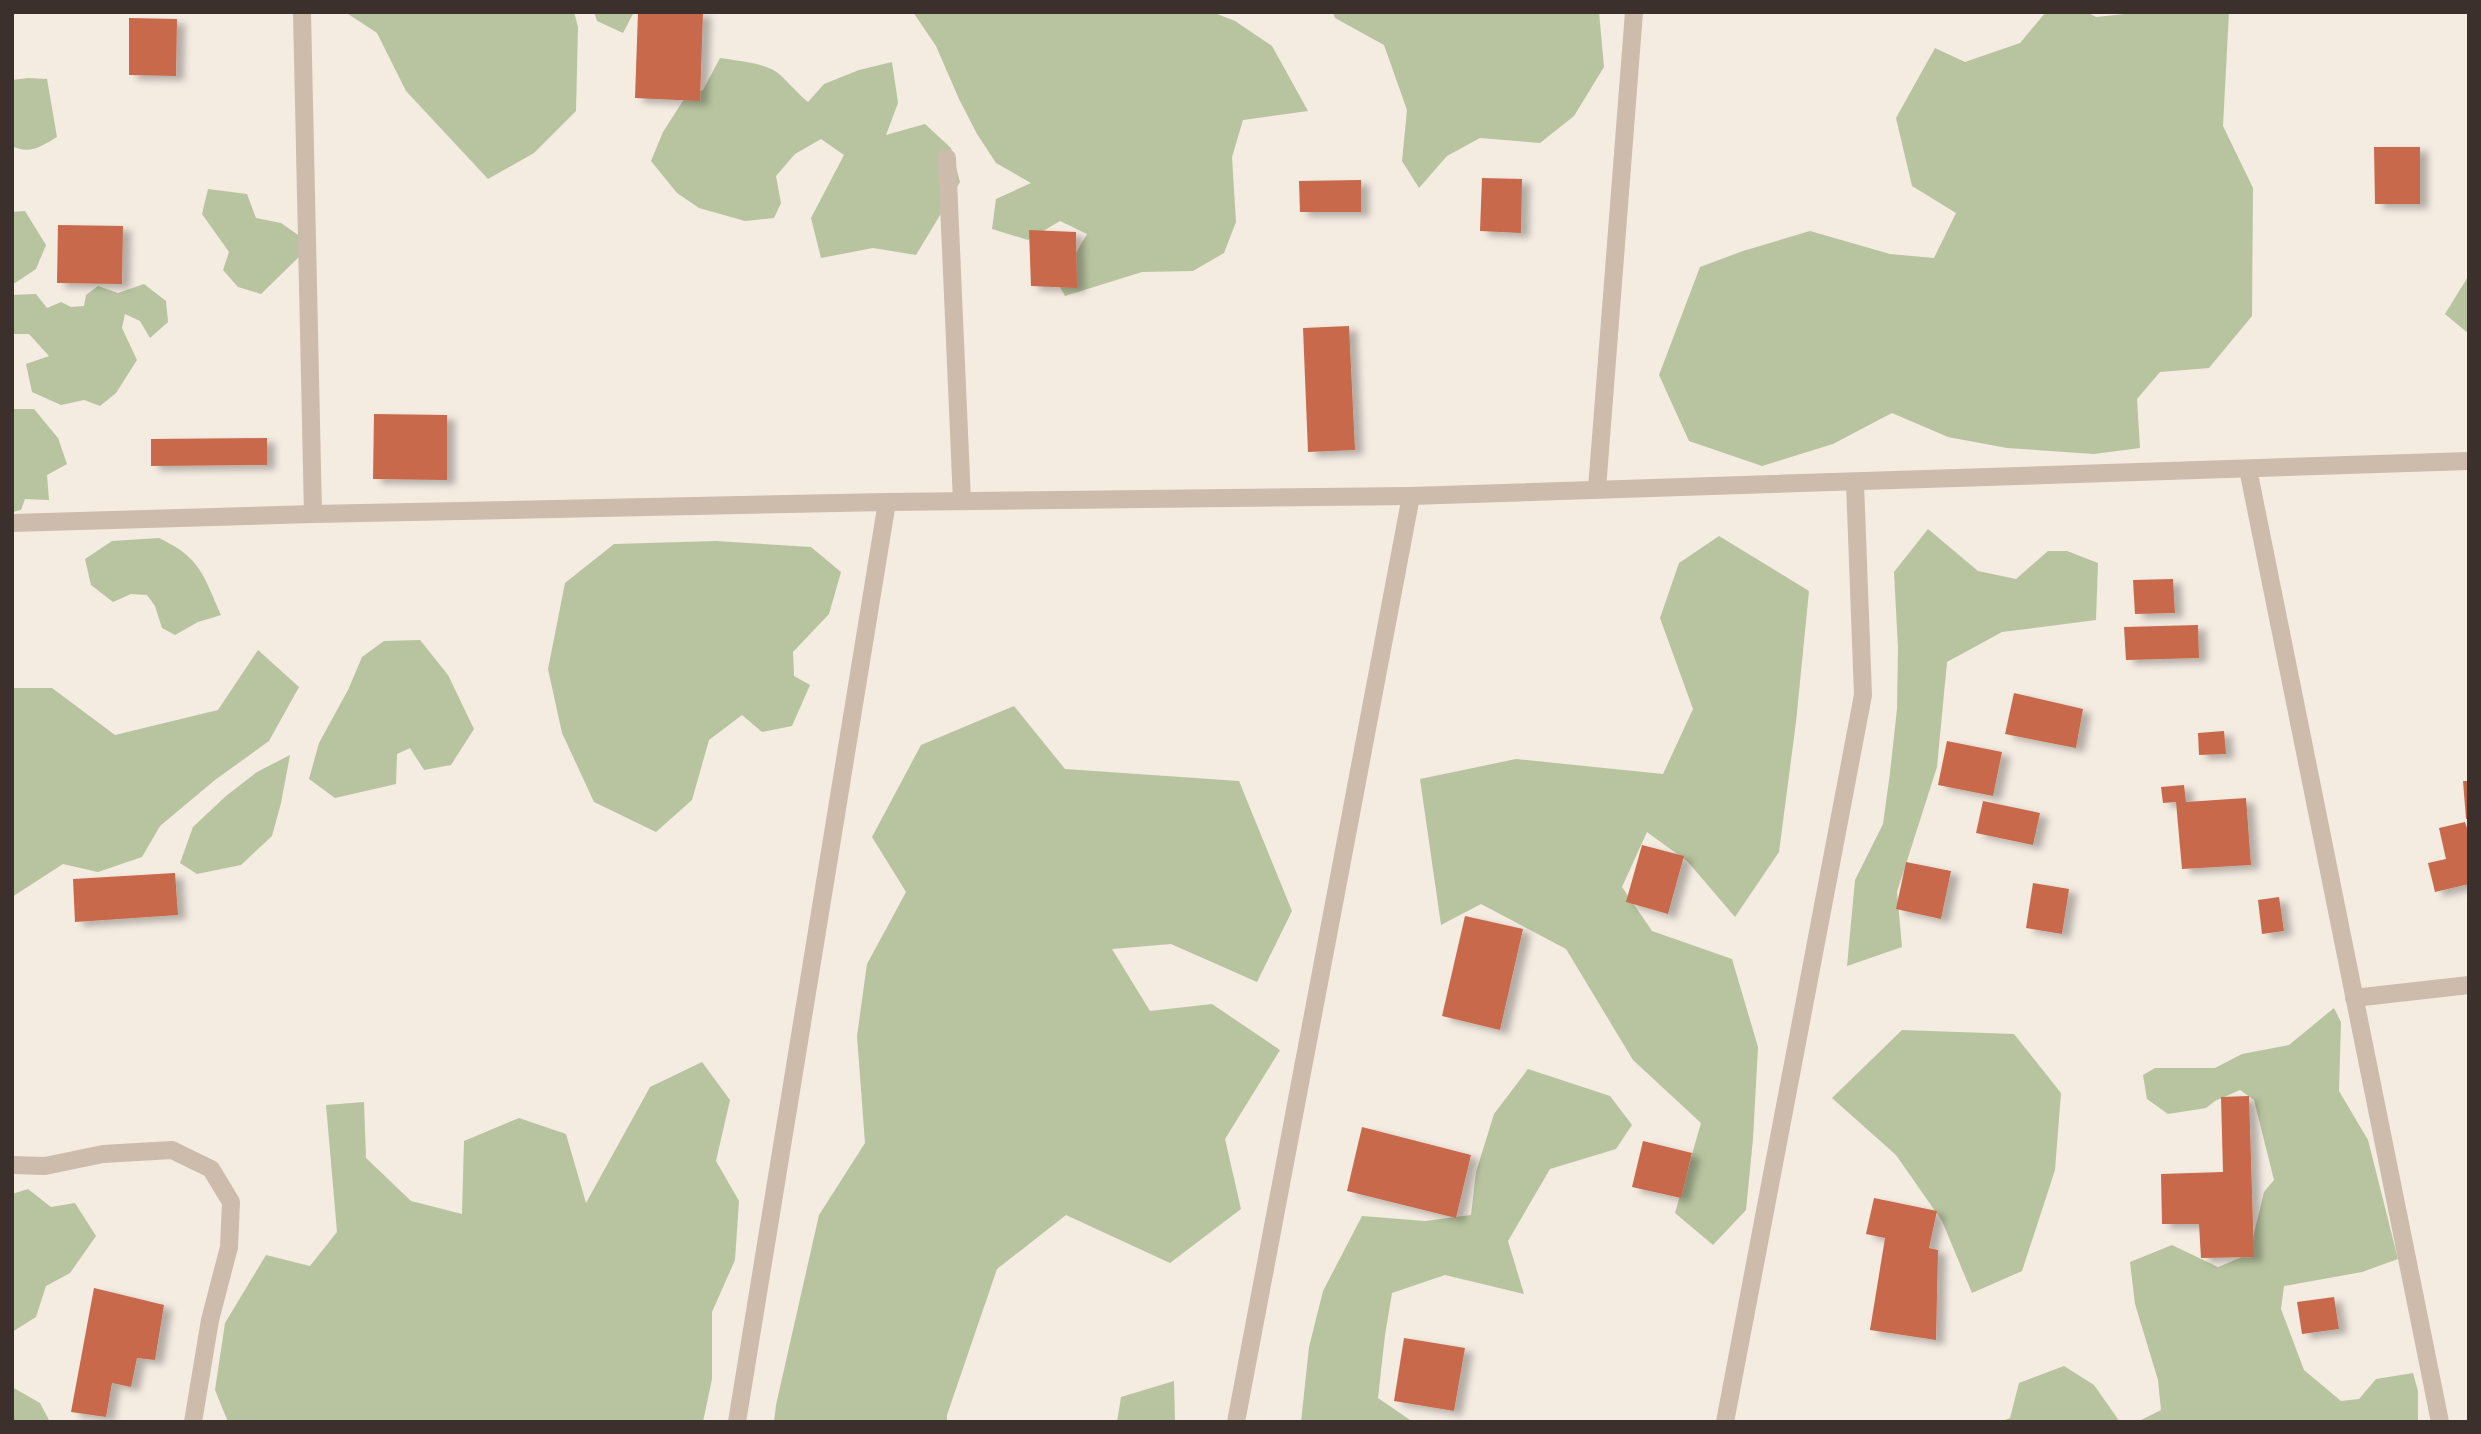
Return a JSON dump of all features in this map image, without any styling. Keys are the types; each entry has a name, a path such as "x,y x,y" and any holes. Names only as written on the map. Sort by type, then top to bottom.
{"street":[{"path":"302,12 313,514"},
{"path":"1597,489 1634,12"},
{"path":"947,158 962,501"},
{"path":"12,523 887,502 1411,496 2469,461"},
{"path":"2248,469 2440,1422"},
{"path":"1725,1422 1863,695 1855,483"},
{"path":"1236,1422 1411,496"},
{"path":"737,1422 887,502"},
{"path":"2354,998 2469,985"},
{"path":"12,1165 45,1166 103,1154 172,1150 211,1169 231,1202 229,1247 210,1320 193,1422"}],"green space":[{"path":"345,12 574,12 578,27 576,111 534,153 488,179 406,91 377,33"},
{"path":"594,12 634,12 623,33 597,21"},
{"path":"913,12 1212,12 1235,21 1272,46 1308,111 1243,120 1232,157 1236,222 1224,253 1193,271 1142,272 1065,296 1052,273 1073,258 1087,234 1060,221 1028,240 992,229 996,199 1031,183 996,163 959,99 936,46"},
{"path":"1333,12 1599,12 1604,67 1574,116 1540,143 1480,138 1447,156 1419,188 1402,161 1407,110 1384,45 1335,18"},
{"path":"2046,12 2087,12 2096,17 2144,12 2229,12 2223,126 2253,188 2252,316 2209,368 2160,372 2137,399 2140,448 2094,454 2007,448 1948,437 1892,413 1833,444 1762,466 1689,441 1659,375 1700,267 1810,231 1890,254 1934,258 1956,213 1912,186 1896,118 1935,48 1965,62 2020,43"},
{"path":"720,58 755,64 775,71 808,102 824,84 859,70 892,62 898,103 886,135 925,124 951,148 960,182 916,255 873,248 821,258 811,218 844,155 821,139 795,154 776,176 781,203 774,218 745,221 699,208 677,193 651,161 663,132 686,96 703,90"},
{"path":"47,79 57,137 41,146 24,150 12,146 12,80"},
{"path":"208,189 247,194 256,218 281,223 301,237 302,254 261,294 238,287 223,270 229,252 202,214"},
{"path":"25,211 46,245 36,269 12,283 12,212"},
{"path":"2469,275 2469,334 2445,314"},
{"path":"144,284 166,301 168,322 150,338 140,321 125,314 122,328 137,360 116,393 100,406 84,400 61,405 32,392 26,364 49,356 29,334 12,334 12,295 36,294 47,308 61,302 71,307 84,306 86,295 98,286 118,293"},
{"path":"12,409 34,409 58,438 67,464 47,475 49,500 25,499 21,510 12,512"},
{"path":"1928,529 1978,571 2016,579 2048,551 2067,551 2098,563 2096,620 2002,632 1947,662 1937,767 1897,892 1902,947 1847,966 1855,880 1883,824 1890,773 1897,709 1898,648 1894,572"},
{"path":"1719,536 1809,591 1779,852 1735,917 1688,862 1647,832 1622,887 1652,931 1732,959 1758,1047 1746,1210 1713,1245 1675,1213 1701,1123 1633,1060 1566,949 1481,904 1441,925 1420,779 1516,759 1663,774 1693,709 1660,618 1679,563"},
{"path":"159,538 184,553 199,569 221,615 198,622 175,635 162,628 155,606 147,595 131,594 113,602 91,585 85,559 112,541"},
{"path":"716,541 811,547 841,572 829,614 793,652 794,676 810,685 792,726 762,732 742,715 709,740 692,800 656,832 594,802 562,733 548,669 565,583 614,544"},
{"path":"420,640 448,675 474,729 451,765 424,770 410,748 397,754 396,784 335,798 309,779 319,743 348,690 362,657 384,641"},
{"path":"258,650 299,687 269,741 215,780 160,826 142,857 98,872 63,864 12,897 12,688 52,688 115,735 218,710"},
{"path":"1014,706 1065,769 1239,781 1292,911 1257,982 1171,944 1112,949 1150,1011 1212,1004 1280,1050 1225,1139 1241,1209 1170,1263 1066,1215 997,1269 947,1415 947,1422 774,1422 819,1215 865,1143 857,1036 867,964 906,892 872,837 921,745"},
{"path":"290,755 272,836 241,865 197,874 180,863 193,827 257,772"},
{"path":"2334,1008 2341,1022 2339,1091 2368,1140 2398,1259 2362,1272 2284,1286 2281,1309 2304,1370 2341,1401 2359,1399 2376,1379 2413,1373 2418,1391 2418,1422 2137,1422 2161,1410 2158,1380 2135,1304 2130,1262 2172,1245 2218,1267 2249,1254 2264,1192 2274,1180 2254,1100 2240,1090 2206,1108 2168,1114 2147,1099 2143,1075 2155,1068 2215,1068 2242,1054 2289,1045"},
{"path":"1902,1030 2014,1034 2061,1093 2055,1170 2022,1271 1972,1293 1942,1221 1896,1155 1832,1098"},
{"path":"702,1062 730,1100 716,1161 739,1201 735,1260 712,1312 712,1379 703,1422 228,1422 215,1390 225,1323 266,1255 310,1266 337,1232 326,1105 364,1102 366,1158 411,1201 462,1214 464,1141 519,1118 566,1134 586,1203 650,1087"},
{"path":"1528,1069 1610,1096 1632,1125 1616,1149 1550,1169 1508,1241 1524,1294 1445,1275 1392,1293 1378,1398 1413,1422 1301,1422 1309,1347 1323,1291 1362,1216 1425,1221 1471,1215 1476,1172 1494,1114"},
{"path":"28,1189 51,1207 75,1203 96,1236 70,1273 46,1286 36,1317 12,1332 12,1194"},
{"path":"2064,1366 2094,1385 2120,1422 2000,1422 2010,1418 2019,1383"},
{"path":"1174,1381 1175,1422 1117,1422 1121,1397"},
{"path":"12,1387 40,1403 50,1422 12,1422"}],"building":[{"path":"638,12 703,12 700,101 635,98"},
{"path":"129,18 177,19 176,76 129,75"},
{"path":"2374,147 2420,147 2420,204 2375,204"},
{"path":"1482,178 1522,179 1521,233 1480,231"},
{"path":"1361,180 1361,212 1300,212 1299,181"},
{"path":"58,225 123,226 122,284 57,283"},
{"path":"1029,230 1076,232 1077,288 1031,286"},
{"path":"1349,326 1355,450 1308,452 1303,328"},
{"path":"374,414 447,415 447,480 373,479"},
{"path":"267,438 267,465 151,466 151,439"},
{"path":"2173,579 2175,613 2135,614 2133,580"},
{"path":"2198,625 2199,658 2126,660 2124,627"},
{"path":"2014,693 2083,709 2076,748 2005,734"},
{"path":"2224,731 2226,754 2199,755 2198,733"},
{"path":"1947,741 2002,752 1993,796 1938,785"},
{"path":"2463,781 2469,781 2469,818 2466,819"},
{"path":"2184,785 2186,802 2246,798 2251,865 2182,869 2176,802 2163,803 2161,787"},
{"path":"1983,801 2040,813 2033,845 1976,833"},
{"path":"2465,822 2469,835 2469,884 2435,892 2428,863 2446,859 2439,828"},
{"path":"1642,845 1684,856 1668,914 1626,902"},
{"path":"1906,862 1951,871 1941,919 1896,909"},
{"path":"175,873 178,915 75,922 73,879"},
{"path":"2033,883 2069,889 2062,934 2026,928"},
{"path":"2279,897 2284,931 2262,934 2258,900"},
{"path":"1465,916 1523,929 1500,1030 1442,1016"},
{"path":"2249,1096 2254,1257 2201,1258 2199,1224 2162,1224 2161,1174 2223,1172 2221,1097"},
{"path":"1362,1127 1471,1155 1456,1218 1347,1191"},
{"path":"1643,1141 1692,1153 1681,1198 1632,1187"},
{"path":"1874,1198 1937,1211 1929,1248 1938,1250 1936,1340 1870,1330 1885,1238 1866,1234"},
{"path":"94,1288 164,1305 155,1360 137,1358 131,1387 112,1383 106,1417 71,1412"},
{"path":"2334,1297 2339,1329 2302,1334 2297,1302"},
{"path":"1404,1338 1465,1348 1454,1411 1394,1401"}]}
